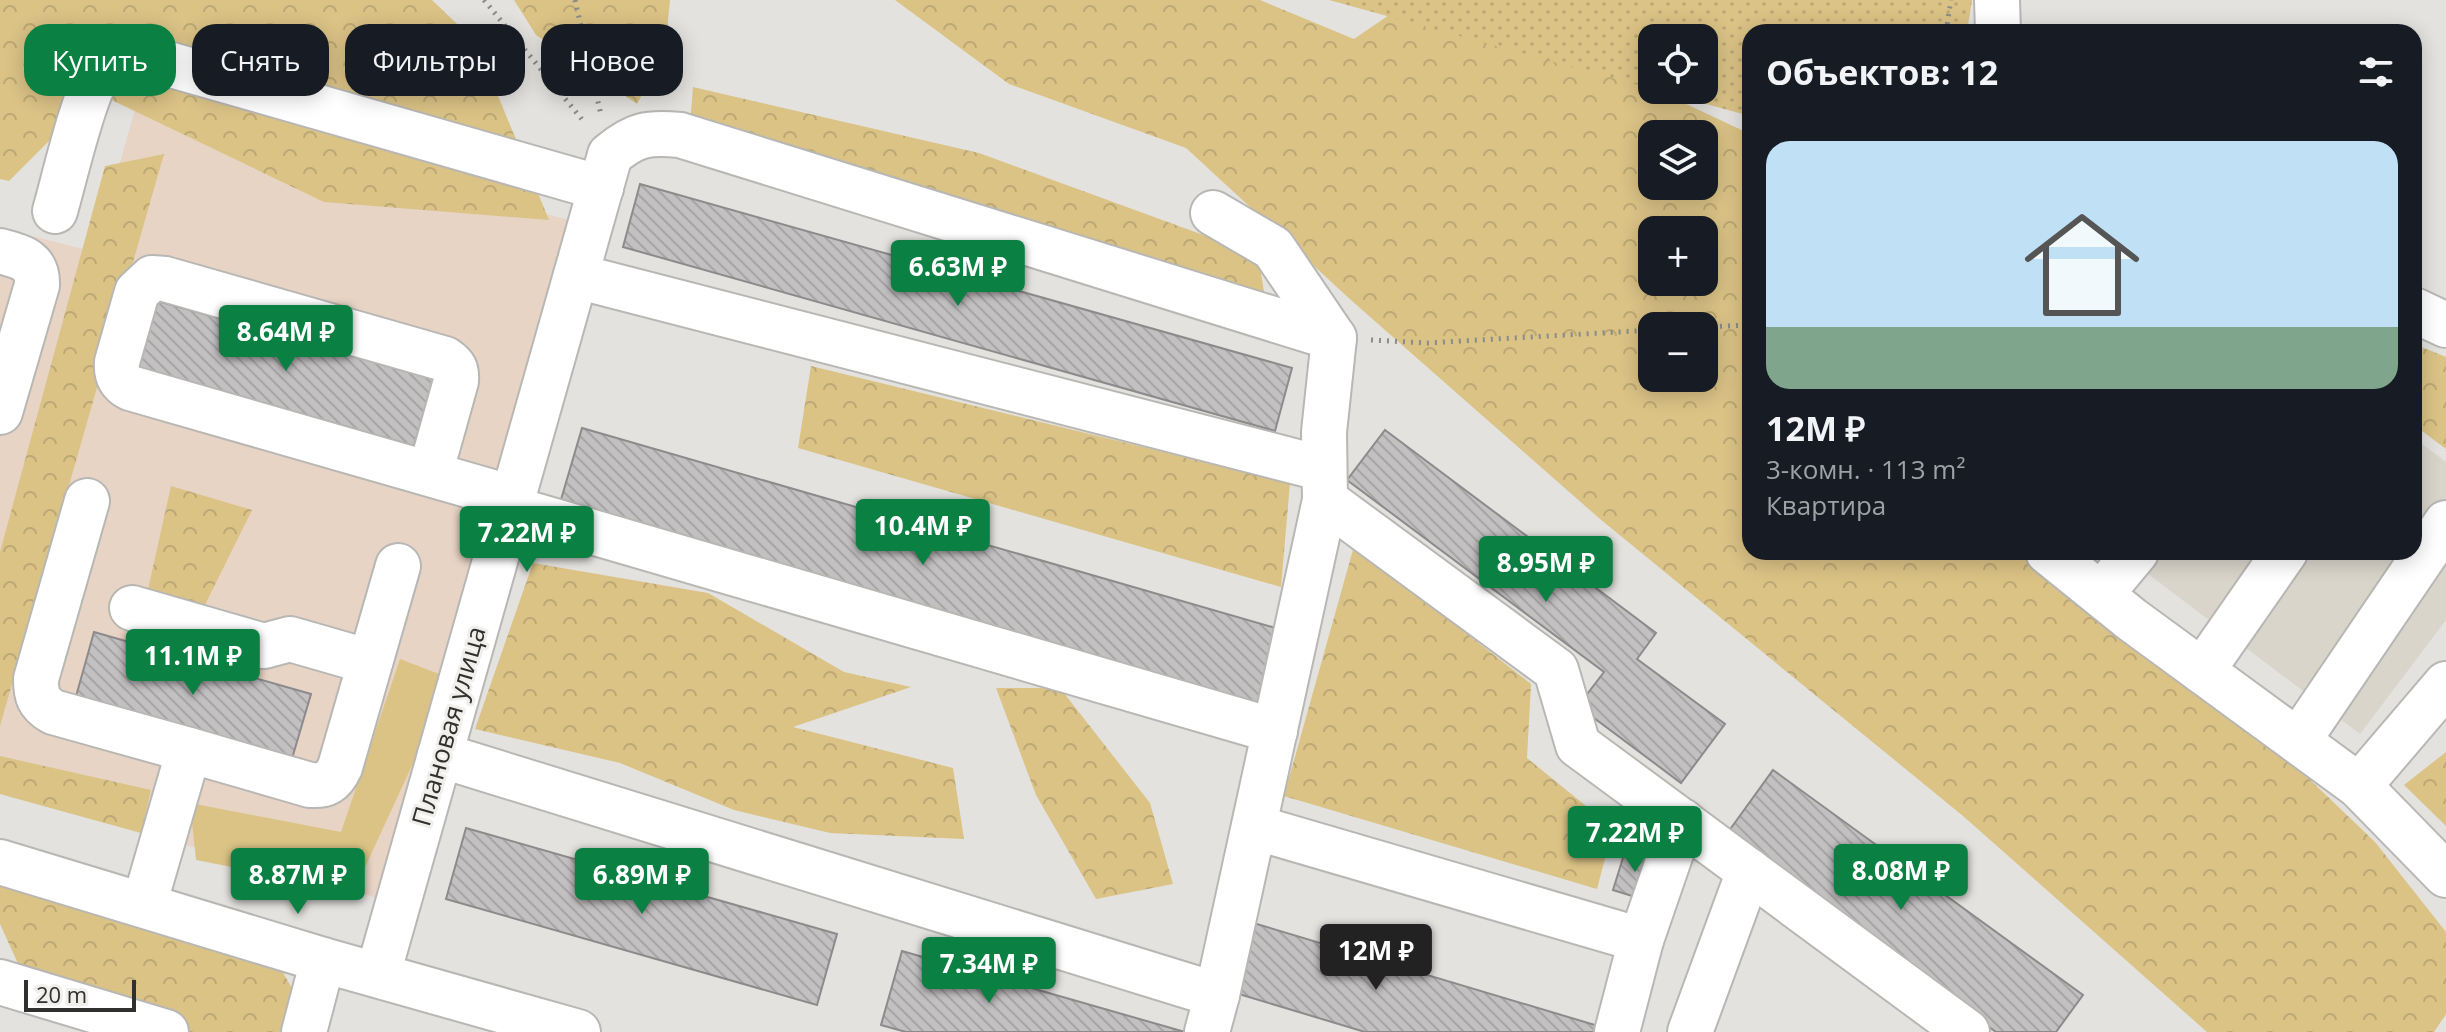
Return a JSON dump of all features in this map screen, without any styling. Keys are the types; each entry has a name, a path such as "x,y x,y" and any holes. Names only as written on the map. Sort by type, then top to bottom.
{"street":[{"path":"1997,0 1998,24"},
{"path":"55,211 91,87 102,69 122,57 147,58 605,171 629,139 654,133 680,135 1334,338"},
{"name":"Плановая улица","path":"378,974 605,171"},
{"path":"440,755 1212,1013 1275,731 1325,484 1324,432 1334,338 1273,248 1213,213"},
{"path":"0,251 23,257 37,273 37,285 0,412"},
{"path":"576,276 1325,484 1556,670 1578,745 1967,1032"},
{"path":"430,474 456,381 457,371 445,359 165,279 152,278 137,292 116,374 130,388 430,474 512,503 1275,731"},
{"path":"2422,314 2446,325"},
{"path":"87,501 36,679 36,694 42,706 53,712 310,785 323,785 334,779 340,767 398,566"},
{"path":"2422,558 2446,523"},
{"path":"2058,560 2359,786 2446,875"},
{"path":"2101,594 2129,560"},
{"path":"2202,671 2279,560"},
{"path":"2298,741 2421,560"},
{"path":"132,608 264,646 290,639 370,662"},
{"path":"2359,786 2446,684"},
{"path":"144,905 189,750"},
{"path":"1617,1032 1641,940 1682,821"},
{"path":"1254,827 1641,940"},
{"path":"0,862 323,960 578,1032"},
{"path":"1690,1032 1749,871"},
{"path":"304,1032 323,960"},
{"path":"0,982 166,1032"}],"path":[{"path":"484,0 605,171"},
{"path":"575,0 605,171"},
{"path":"1947,24 1951,0"},
{"path":"1718,326 1742,325"},
{"path":"1334,338 1427,343 1638,331"}],"shaded area":[{"path":"137,102 572,221 385,900 0,794 0,228 95,252"},
{"path":"2422,444 2446,462 2446,620 2360,734 2130,560 2422,560"}],"green space":[{"path":"0,0 432,0 457,24 345,24 345,96 498,96 549,220 324,202 103,96 176,96 176,24 24,24 24,96 94,96 9,181 0,179"},
{"path":"514,0 670,0 668,24 541,24 541,38"},
{"path":"895,0 1260,0 1354,39 1411,0 1638,83 1638,104 1686,104 1742,130 1742,560 2026,560 2257,729 2375,842 2446,932 2446,1014 2434,1032 2207,1032 1963,816 1600,519 1352,301 1186,148 1009,84"},
{"path":"1329,0 1972,0 1968,24 1742,24 1742,114 1706,104 1718,104 1718,24 1638,24 1638,85"},
{"path":"693,87 979,153 1258,255 1266,304 689,137"},
{"path":"625,96 641,96 637,104"},
{"path":"164,154 0,726 0,552 105,166"},
{"path":"2422,347 2446,357 2446,449 2422,431"},
{"path":"811,366 1290,483 1281,587 798,448"},
{"path":"171,486 252,510 190,635 141,621"},
{"path":"1354,546 1531,684 1527,758 1613,828 1597,889 1284,796"},
{"path":"533,563 708,593 844,672 911,687 793,727 953,768 964,839 830,833 734,810 620,763 475,729"},
{"path":"400,659 452,679 354,891 196,860 190,803 341,832"},
{"path":"996,688 1060,688 1150,803 1173,884 1096,899 1036,795"},
{"path":"2446,752 2446,826 2404,785"},
{"path":"0,756 151,790 141,833 0,794"},
{"path":"0,884 265,941 293,990 280,1032 179,1032 25,979 0,924"}],"building":[{"path":"640,184 1292,368 1275,431 623,247"},
{"path":"158,301 434,379 414,446 138,367"},
{"path":"582,428 1286,631 1265,706 560,503"},
{"path":"1385,430 1656,633 1637,659 1725,724 1681,783 1578,706 1604,672 1347,480"},
{"path":"94,632 311,694 291,762 75,700"},
{"path":"1773,770 2083,995 2056,1032 1996,1032 1726,835"},
{"path":"466,828 837,934 817,1005 446,899"},
{"path":"1626,848 1658,859 1645,900 1613,890"},
{"path":"1250,922 1615,1031 1365,1032 1229,991"},
{"path":"902,951 1185,1032 906,1032 881,1025"}]}
